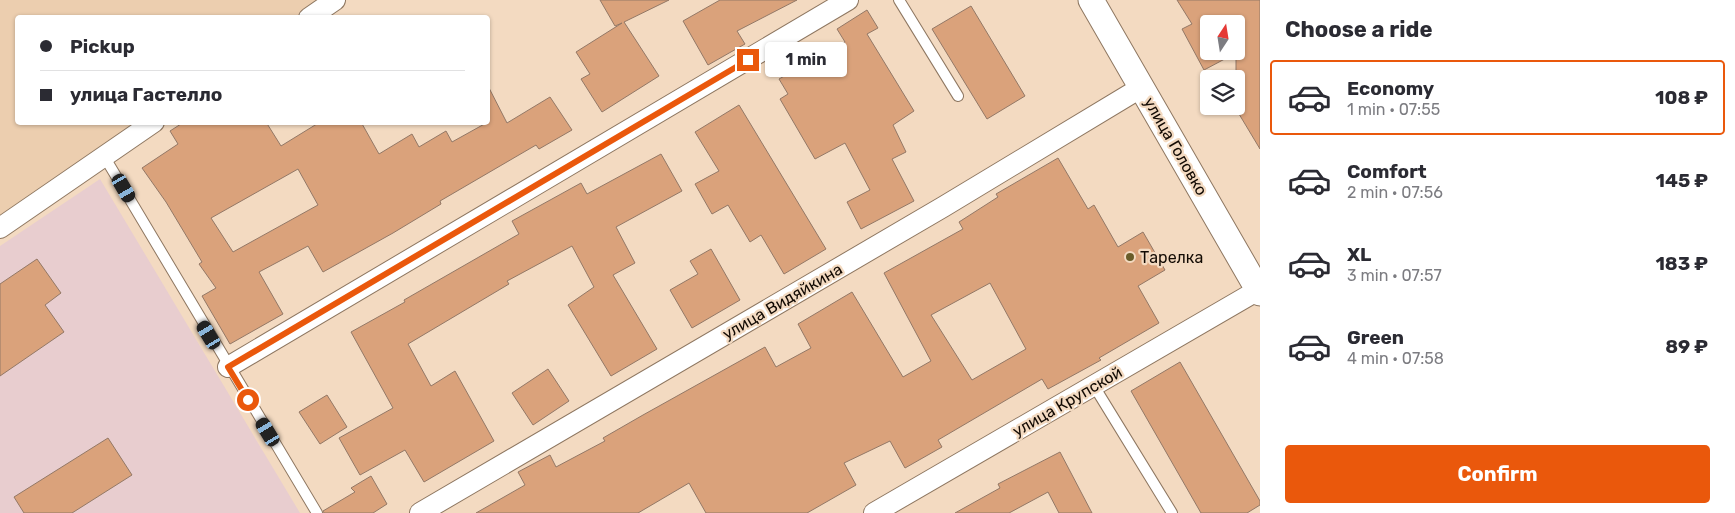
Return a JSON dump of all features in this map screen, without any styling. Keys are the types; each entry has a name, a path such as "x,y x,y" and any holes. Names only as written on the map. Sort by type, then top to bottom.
{"street":[{"path":"313,15 335,0"},
{"path":"228,367 848,0"},
{"name":"улица Головко","path":"1090,0 1260,291"},
{"name":"улица Видяйкина","path":"420,513 943,207 1142,87"},
{"path":"0,228 150,125"},
{"name":"улица Крупской","path":"874,513 1260,291"}],"lane":[{"path":"900,0 958,96"},
{"path":"104,156 228,367 317,513"},
{"path":"1094,386 1172,513"}],"shaded area":[{"path":"0,0 326,0 304,15 15,15 15,125 145,125 0,224"},
{"path":"100,179 300,513 0,513 0,246"}],"building":[{"path":"600,0 669,0 624,22 659,76 602,112 581,79 590,74 576,52 622,23 615,26"},
{"path":"720,0 797,0 737,31 745,44 708,65 683,21"},
{"path":"1177,0 1260,0 1260,149 1240,115 1245,115 1245,70 1236,70 1236,60 1245,60 1245,15 1200,15 1200,60 1223,60 1204,70 1182,29 1192,24"},
{"path":"971,6 1025,96 987,119 932,29"},
{"path":"867,10 878,28 867,34 914,111 893,125 906,152 892,159 914,201 861,229 847,202 870,190 845,143 815,159 780,99 788,94 779,79 845,42 837,29"},
{"path":"490,90 507,123 550,97 572,130 539,149 536,145 440,201 441,204 393,233 323,272 308,246 259,272 283,314 230,344 202,296 216,288 199,264 202,262 166,202 142,168 178,144 170,131 179,125 268,125 281,146 315,125 363,125 379,154 412,134 419,147 446,131 452,142 483,125 490,125","holes":["298,169 318,205 233,252 211,218"]},
{"path":"739,105 826,249 784,274 761,235 750,242 728,205 712,214 695,184 719,171 695,132"},
{"path":"661,154 682,191 616,227 635,263 613,275 657,349 611,376 568,305 594,287 572,246 507,281 509,284 408,344 431,386 455,371 494,441 424,482 405,450 360,475 339,438 393,408 351,332 519,234 512,221 581,183 587,194"},
{"path":"1058,158 1088,209 1094,205 1118,247 1143,232 1165,270 1138,286 1159,323 1099,358 1101,360 1048,389 1042,379 938,440 942,447 905,468 890,441 844,463 856,485 807,513 706,513 689,483 638,513 476,513 525,485 518,472 550,455 556,467 605,441 603,438 765,347 776,367 811,348 798,324 852,292 903,377 931,361 884,273 963,229 959,222 998,197 996,194","holes":["990,283 1026,349 972,380 931,315"]},
{"path":"711,249 740,300 692,328 670,290 698,274 690,261"},
{"path":"37,259 61,293 45,305 64,332 0,376 0,284"},
{"path":"1180,362 1260,501 1260,505 1247,513 1201,513 1131,391"},
{"path":"548,369 569,401 533,425 512,393"},
{"path":"327,395 347,427 320,444 299,412"},
{"path":"108,438 132,475 72,513 24,513 14,497"},
{"path":"1060,452 1092,513 1059,513 1048,492 1009,513 955,513 1000,488 998,484"},
{"path":"371,476 387,504 373,513 324,513 323,511 355,492 351,488"}],"place":[{"name":"Тарелка","path":"1130,257"}],"route":[{"path":"248,400 228,367 748,60"}]}
